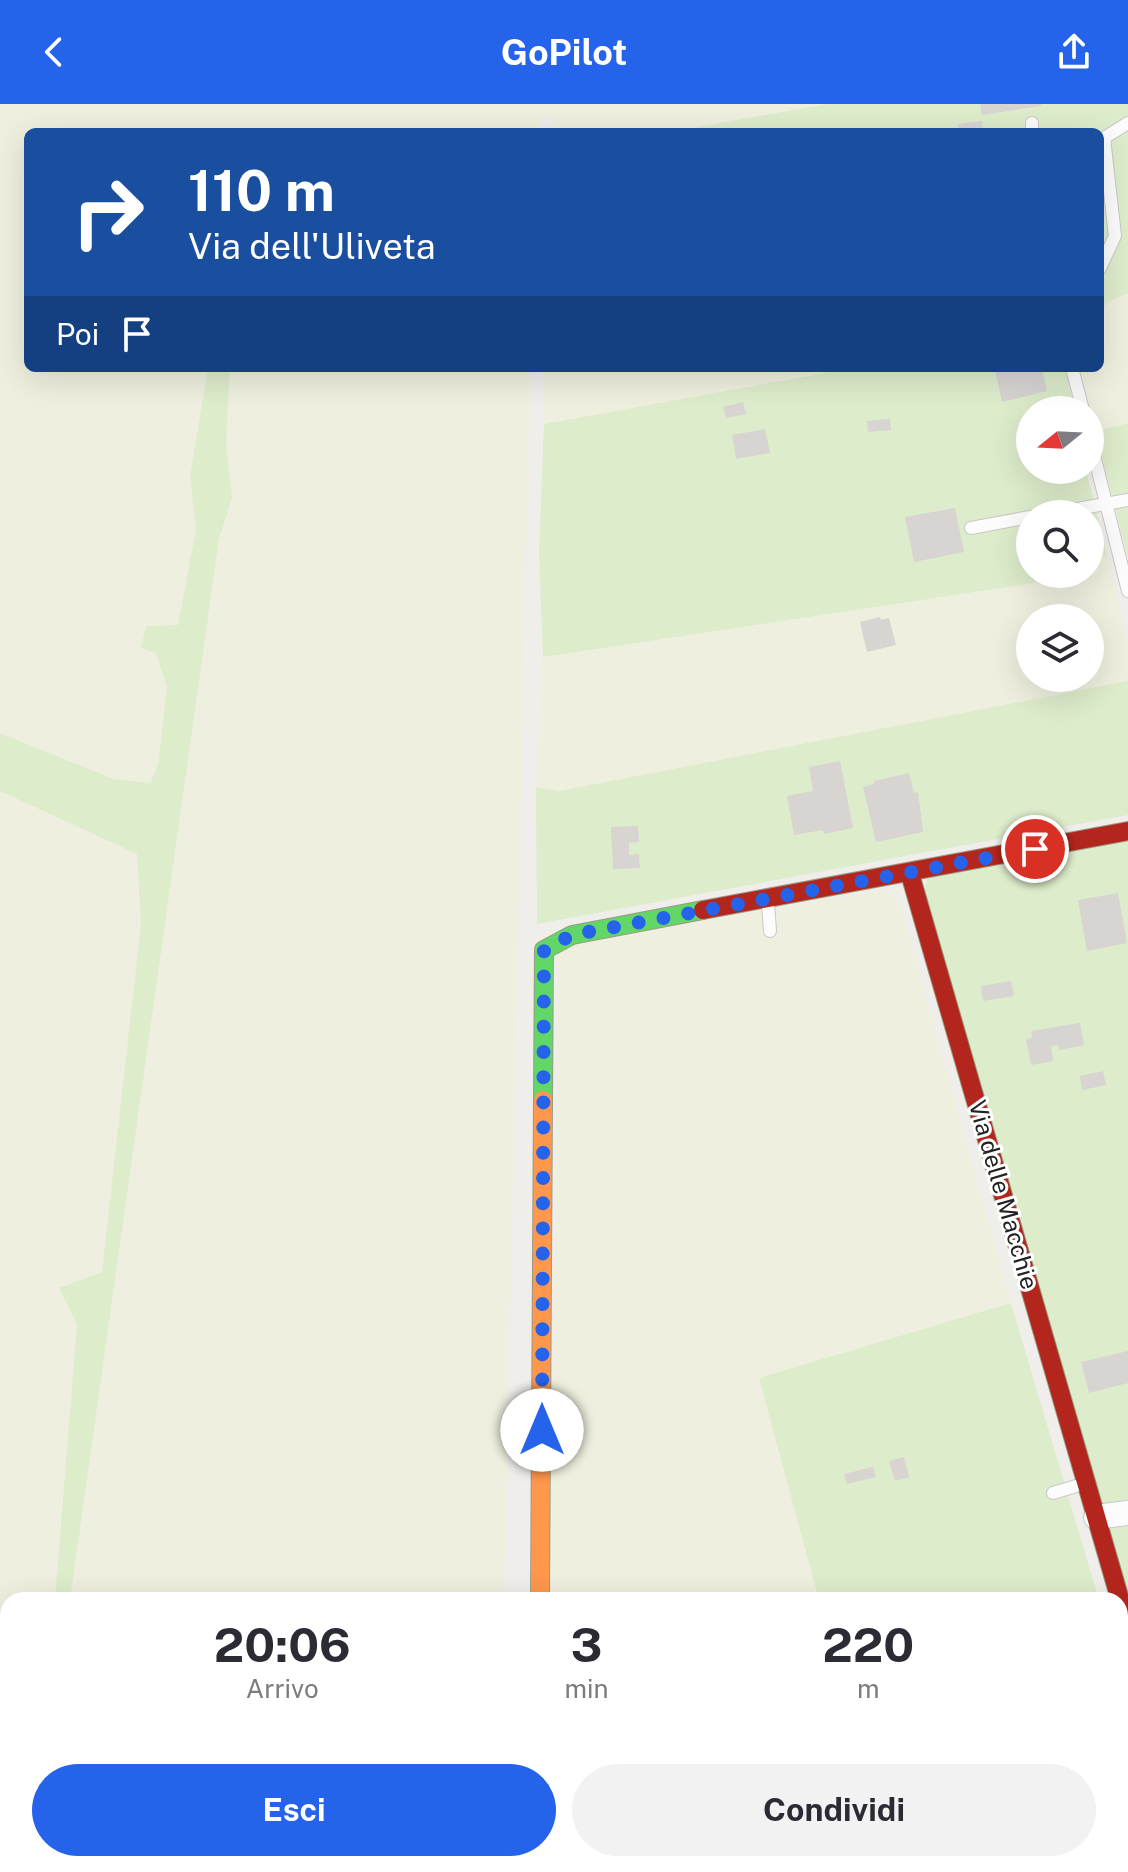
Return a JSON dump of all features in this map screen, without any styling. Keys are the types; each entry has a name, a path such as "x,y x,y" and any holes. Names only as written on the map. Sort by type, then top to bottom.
{"street":[{"path":"540,1592 544,950 572,935 1128,831"},
{"name":"Via delle Macchie","path":"910,874 966,1046 1118,1592"},
{"path":"1096,1517 1128,1513"}],"lane":[{"path":"1104,259 1115,236 1104,138 1128,123"},
{"path":"1073,372 1079,396"},
{"path":"1101,484 1128,591"},
{"path":"1106,504 1128,500"},
{"path":"971,528 1016,520"},
{"path":"768,900 770,931"},
{"path":"1053,1493 1086,1483"}],"green space":[{"path":"0,104 828,104 692,128 554,128 549,111 538,128 24,128 24,372 207,372 190,476 196,530 178,625 146,626 142,649 156,653 167,687 158,765 149,784 114,779 0,733"},
{"path":"828,104 1128,104 1128,293 1106,303 1104,307 1104,128 692,128"},
{"path":"1128,293 1128,424 1104,429 1104,396 1086,396 1079,372 1104,372 1106,303"},
{"path":"207,372 230,372 226,442 232,498 219,539 71,1592 56,1592 77,1324 59,1288 102,1272 141,924 137,854 0,791 0,733 114,779 150,783 158,765 167,687 156,653 141,648 146,626 178,625 196,530 190,476"},
{"path":"230,372 530,372 504,1592 71,1592 219,539 232,498 226,442"},
{"path":"544,372 830,372 544,424"},
{"path":"830,372 1066,372 1072,396 1016,396 1016,484 1089,484 1093,500 1016,500 1016,586 543,657 539,554 544,424"},
{"path":"1128,424 1128,558 1104,466 1104,429"},
{"path":"1107,555 1128,645 1128,681 1104,686 1104,604 1016,604 1016,692 1071,692 559,791 536,787 542,657 1016,586 1104,588 1104,556"},
{"path":"1128,681 1128,815 537,924 536,787 559,791 1071,692 1104,692 1104,686"},
{"path":"0,791 137,854 141,924 102,1272 60,1288 77,1324 56,1592 0,1592"},
{"path":"1128,831 1128,1592 924,891 929,871"},
{"path":"886,889 900,903 1011,1303 760,1378 817,1592 549,1592 559,945"},
{"path":"1011,1303 1097,1592 817,1592 759,1378"}],"building":[{"path":"980,104 1041,104 1041,106 982,115"},
{"path":"982,121 983,128 958,128 958,124"},
{"path":"996,372 1043,372 1047,391 1016,396 1002,402"},
{"path":"743,402 746,414 726,418 723,407"},
{"path":"890,419 891,430 868,432 867,421"},
{"path":"765,429 770,453 736,459 732,435"},
{"path":"955,508 964,552 914,562 905,517"},
{"path":"880,617 881,620 889,618 896,645 867,652 860,622"},
{"path":"840,761 853,828 824,834 823,830 794,835 787,796 813,791 809,767"},
{"path":"909,773 914,793 918,792 923,832 876,842 863,787 874,784 874,781"},
{"path":"638,826 639,842 629,843 629,855 639,854 640,868 613,869 611,827"},
{"path":"1118,893 1127,943 1087,951 1078,900"},
{"path":"1011,981 1014,996 983,1001 981,986"},
{"path":"1080,1023 1084,1045 1059,1050 1058,1045 1051,1046 1053,1061 1031,1065 1026,1039 1032,1038 1031,1031"},
{"path":"1103,1071 1106,1085 1082,1090 1080,1076"},
{"path":"1128,1351 1128,1383 1089,1393 1081,1362"},
{"path":"904,1457 909,1477 895,1481 889,1461"},
{"path":"873,1467 876,1477 847,1484 844,1474"}],"traffic: fast":[{"path":"543,1100 544,950 572,935 703,910"}],"traffic: slow":[{"path":"540,1592 543,1100"}],"traffic: jam":[{"path":"703,910 1128,831"},
{"path":"910,874 1118,1592"}],"route":[{"path":"542,1430 544,950 572,935 1035,849"}]}
